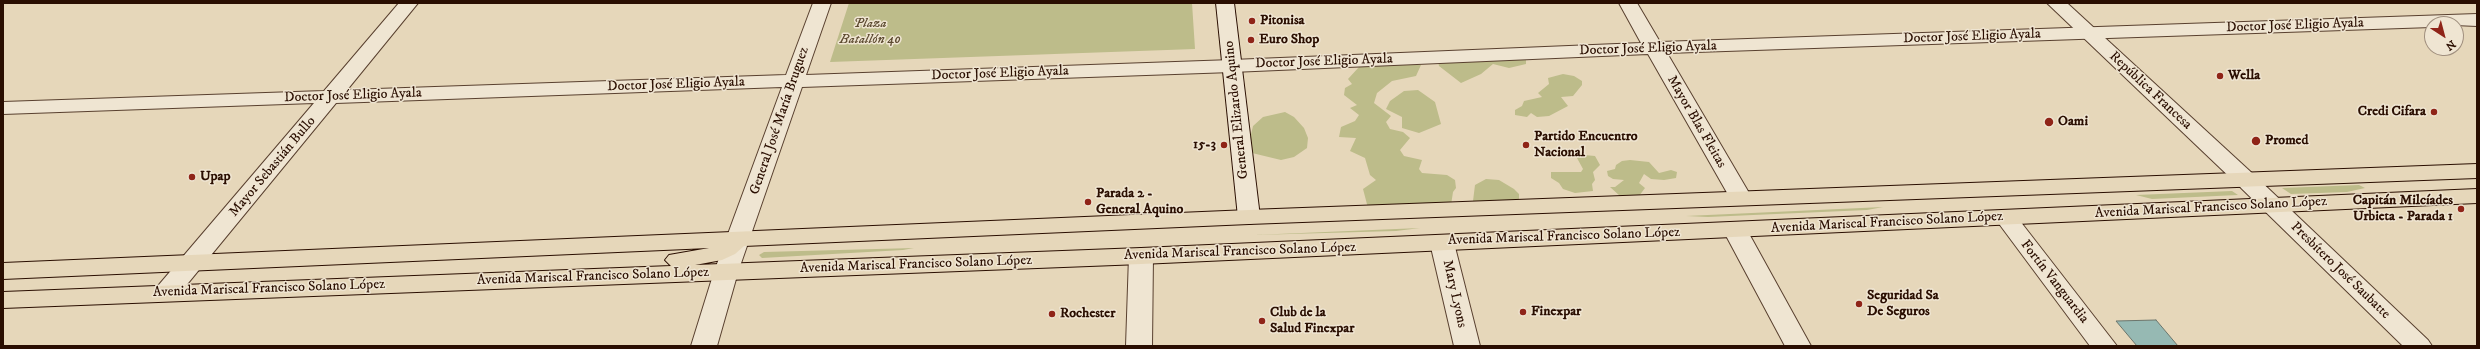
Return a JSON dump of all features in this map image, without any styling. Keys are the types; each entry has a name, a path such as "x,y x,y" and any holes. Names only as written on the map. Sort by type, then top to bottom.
{"highway":[{"name":"Avenida Mariscal Francisco Solano López","path":"3,271 1249,217 2477,171"},
{"path":"2383,200 2429,190 2477,185"},
{"name":"Avenida Mariscal Francisco Solano López","path":"3,300 166,292 1141,256 2477,196"},
{"path":"350,286 424,272 701,258 727,249 738,239"}],"street":[{"name":"Mayor Sebastián Bullo","path":"166,292 193,262 409,3"},
{"name":"General José María Bruguez","path":"704,346 726,272 822,3"},
{"name":"General Elizardo Aquino","path":"1225,3 1249,217"},
{"name":"Mayor Blas Fleitas","path":"1628,3 1741,198"},
{"name":"República Francesa","path":"2056,3 2245,179"},
{"path":"2471,3 2477,7"},
{"name":"Doctor José Eligio Ayala","path":"3,108 1232,66 1654,48 2477,20"},
{"name":"Presbítero José Saubatte","path":"2245,179 2419,346"},
{"name":"Fortín Vanguardia","path":"2005,217 2104,346"},
{"path":"1735,230 1798,346"},
{"name":"Mary Lyons","path":"1442,243 1467,346"},
{"path":"1139,346 1141,256"}],"green space":[{"name":"Plaza Batallón 40","path":"849,3 1192,3 1195,49 830,62"},
{"path":"1505,48 1514,49 1526,56 1526,64 1509,68 1493,64 1481,74 1461,83 1439,66 1437,53 1447,51 1488,51"},
{"path":"1401,60 1421,65 1416,76 1392,81 1377,93 1374,103 1391,116 1386,122 1390,129 1403,132 1410,138 1400,150 1404,156 1422,160 1419,169 1422,173 1447,175 1455,180 1456,188 1453,192 1451,205 1368,208 1363,189 1376,180 1370,175 1365,158 1350,151 1356,138 1339,137 1341,127 1355,121 1359,115 1350,108 1357,105 1344,95 1345,88 1352,84 1348,79 1359,67 1369,62"},
{"path":"1563,74 1574,76 1582,81 1582,85 1573,96 1561,97 1568,106 1549,116 1537,117 1531,113 1527,117 1515,115 1515,110 1522,106 1524,101 1542,97 1538,93 1549,84 1548,78"},
{"path":"1418,90 1435,102 1441,124 1419,133 1402,128 1402,117 1386,109 1390,101 1404,91"},
{"path":"1285,112 1294,117 1304,128 1308,138 1307,148 1294,157 1281,160 1252,153 1249,143 1253,126 1263,117"},
{"path":"1584,155 1595,156 1600,165 1593,172 1595,180 1592,184 1593,191 1575,193 1563,189 1559,183 1551,178 1551,172 1581,172 1583,169 1577,158"},
{"path":"1630,160 1649,162 1659,173 1671,170 1677,172 1676,178 1664,180 1651,179 1644,174 1639,183 1645,188 1639,196 1620,196 1610,187 1615,187 1624,180 1613,179 1608,176 1607,171 1615,169 1616,165 1622,161"},
{"path":"1486,179 1499,180 1514,189 1519,194 1519,203 1478,205 1473,201 1475,185"},
{"path":"2359,185 2365,188 2347,192 2291,194 2282,188"},
{"path":"2232,191 2238,195 2152,199 2136,195"},
{"path":"1883,207 1867,210 1708,217 1686,216"},
{"path":"1420,228 1396,231 1254,235"},
{"path":"914,248 903,250 762,258 759,255 764,252"}],"water":[{"path":"2156,320 2178,346 2137,346 2116,321"}],"place":[{"name":"Pitonisa","path":"1252,21"},
{"name":"Euro Shop","path":"1251,40"},
{"name":"Wella","path":"2220,76"},
{"name":"Credi Cifara","path":"2434,112"},
{"name":"Oami","path":"2049,122"},
{"name":"Promed","path":"2256,141"},
{"name":"15-3","path":"1224,145"},
{"name":"Partido Encuentro Nacional","path":"1526,145"},
{"name":"Upap","path":"192,177"},
{"name":"Parada 2 - General Aquino","path":"1088,202"},
{"name":"Capitán Milcíades Urbieta - Parada 1","path":"2461,209"},
{"name":"Seguridad Sa De Seguros","path":"1859,304"},
{"name":"Finexpar","path":"1523,312"},
{"name":"Rochester","path":"1052,314"},
{"name":"Club de la Salud Finexpar","path":"1262,321"}]}
